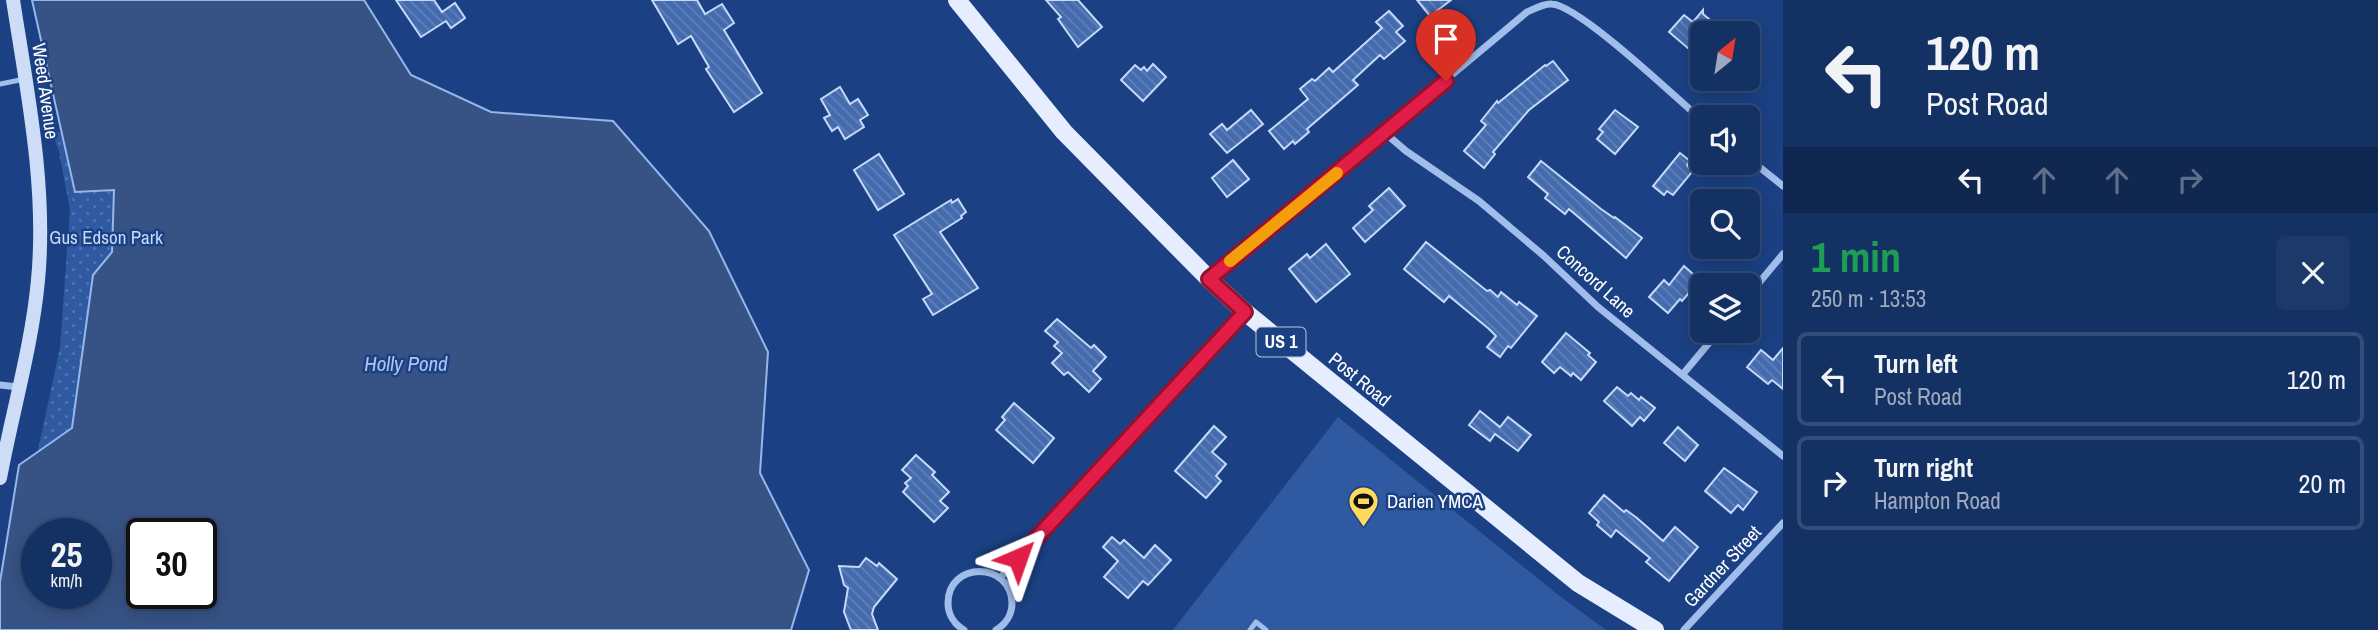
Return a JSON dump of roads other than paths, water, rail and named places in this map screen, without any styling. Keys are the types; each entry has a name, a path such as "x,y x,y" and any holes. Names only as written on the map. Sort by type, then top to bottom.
{"main road":[{"name":"Post Road","path":"957,0 1064,132 1245,312 1578,583 1655,630"}],"street":[{"name":"Weed Avenue","path":"0,478 31,329 39,267 37,181 13,0"},
{"path":"1209,279 1527,12 1545,4 1553,4 1581,16 1690,110"},
{"name":"Concord Lane","path":"1385,133 1406,151 1479,201 1544,256 1598,307 1783,456"},
{"path":"1760,168 1783,186"},
{"path":"1760,282 1783,254"},
{"path":"1000,578 1245,312"},
{"path":"1683,374 1709,343"},
{"path":"0,386 18,387"},
{"name":"Gardner Street","path":"1684,630 1783,523"},
{"path":"964,630 952,619 948,597 959,578 980,570 991,572 1000,578 1008,586 1012,597 1008,618 996,630"}],"lane":[{"path":"0,84 25,79"},
{"path":"1250,630 1256,622 1266,630"}],"water":[{"name":"Holly Pond","path":"32,0 364,0 411,75 491,112 613,121 709,231 768,352 760,473 809,570 791,630 0,630 0,582 19,465 72,428 93,275 112,252 114,190 75,192"}],"place":[{"name":"Darien YMCA","path":"1364,528"}],"park label":[{"name":"Gus Edson Park","path":"106,237"}]}
